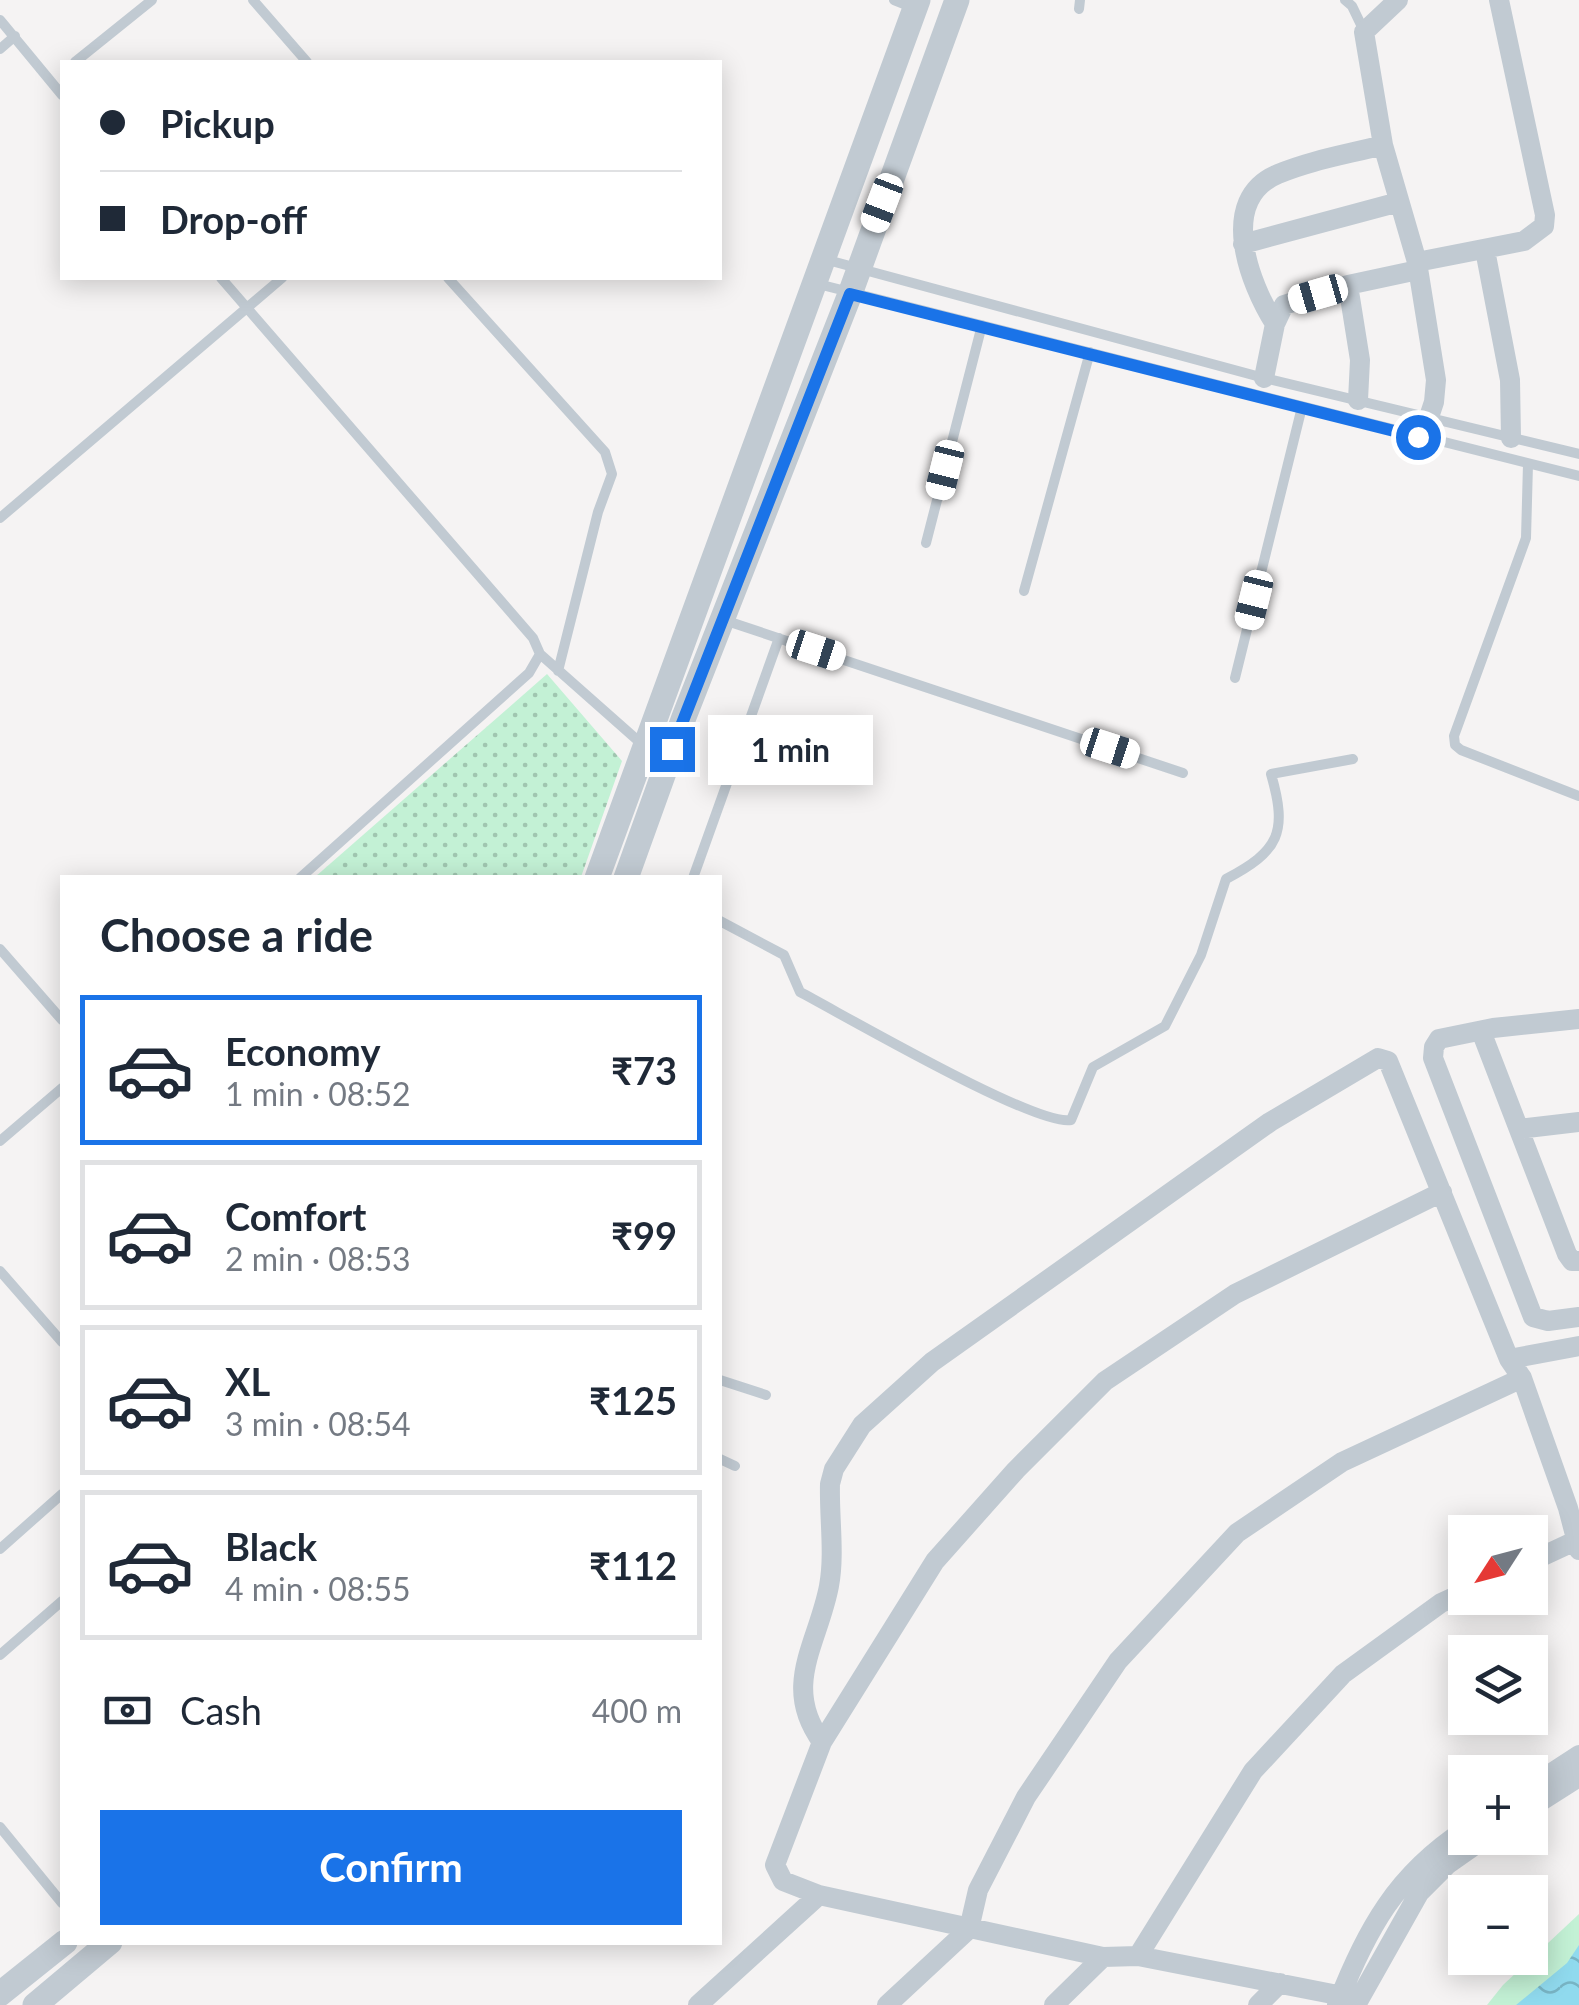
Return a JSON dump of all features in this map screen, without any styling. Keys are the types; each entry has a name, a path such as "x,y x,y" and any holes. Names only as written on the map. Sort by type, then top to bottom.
{"street":[{"path":"627,875 957,0"},
{"path":"1398,0 1364,32 1383,145 1417,266 1436,380 1428,418"},
{"path":"1264,378 1274,324 1288,302 1530,238 1544,226 1546,215 1499,0"},
{"path":"598,875 819,271 909,3"},
{"path":"1274,324 1262,304 1243,244 1242,227 1250,198 1276,174 1383,145"},
{"path":"1243,244 1399,202"},
{"path":"1485,250 1510,380 1511,438"},
{"path":"1348,285 1360,360 1358,400"},
{"path":"1579,1019 1439,1039 1434,1047 1434,1058 1533,1317 1548,1321 1579,1317"},
{"path":"1481,1031 1566,1254 1572,1261 1579,1261"},
{"path":"822,1742 804,1710 805,1661 830,1584 830,1484 834,1469 862,1425 932,1362 1270,1122 1378,1058 1388,1061 1509,1359 1522,1378 1574,1507 1577,1545 1548,1555"},
{"path":"1519,1129 1579,1122"},
{"path":"1348,2001 1280,1983 1138,1956 1103,1958 819,1896 783,1881 775,1865 822,1742 936,1561 1016,1470 1105,1381 1235,1294 1442,1192"},
{"path":"1509,1359 1579,1346"},
{"path":"887,2005 969,1929 978,1890 1026,1797 1118,1662 1237,1534 1342,1462 1522,1378"},
{"path":"1138,1956 1253,1771 1343,1674 1448,1599"},
{"path":"1548,1775 1579,1755"},
{"path":"1548,1797 1579,1777"},
{"path":"1348,2001 1387,1900 1425,1858 1448,1842"},
{"path":"1348,2001 1420,1893 1461,1855"},
{"path":"698,2005 819,1896"},
{"path":"0,1994 61,1945"},
{"path":"47,2002 107,1945"},
{"path":"1054,2005 1103,1958"},
{"path":"1258,2005 1280,1983"}],"lane":[{"path":"78,60 152,0"},
{"path":"253,0 305,60"},
{"path":"1344,0 1352,6 1364,32"},
{"path":"0,20 60,92"},
{"path":"0,49 15,36"},
{"path":"52,82 60,75"},
{"path":"819,271 982,325 1579,476"},
{"path":"819,271 1579,454"},
{"path":"223,280 533,638 540,654 645,746"},
{"path":"0,518 280,280"},
{"path":"450,280 605,452 612,474 598,512 558,670"},
{"path":"926,543 982,325"},
{"path":"1024,591 1090,352"},
{"path":"1234,678 1302,407"},
{"path":"1381,428 1384,407"},
{"path":"1528,464 1526,538 1454,736 1455,745 1579,796"},
{"path":"723,620 1184,773"},
{"path":"694,875 779,638"},
{"path":"303,875 529,673 540,654"},
{"path":"722,922 784,955 800,992 1018,1108 1060,1122 1071,1120 1092,1066 1164,1026 1200,954 1226,879 1260,860 1276,836 1280,819 1271,774 1353,760"},
{"path":"0,949 60,1018"},
{"path":"0,1141 60,1090"},
{"path":"0,1272 60,1340"},
{"path":"722,1381 766,1395"},
{"path":"722,1461 735,1466"},
{"path":"0,1549 60,1496"},
{"path":"0,1654 60,1603"},
{"path":"2,1833 60,1901"}],"green space":[{"path":"547,674 622,761 582,875 317,875"},
{"path":"1579,1914 1579,2005 1487,2005 1514,1975 1548,1975 1548,1943"}],"water":[{"path":"1579,1945 1579,2005 1516,2005 1567,1963"}],"route":[{"path":"672,749 850,294 1418,437"}]}
